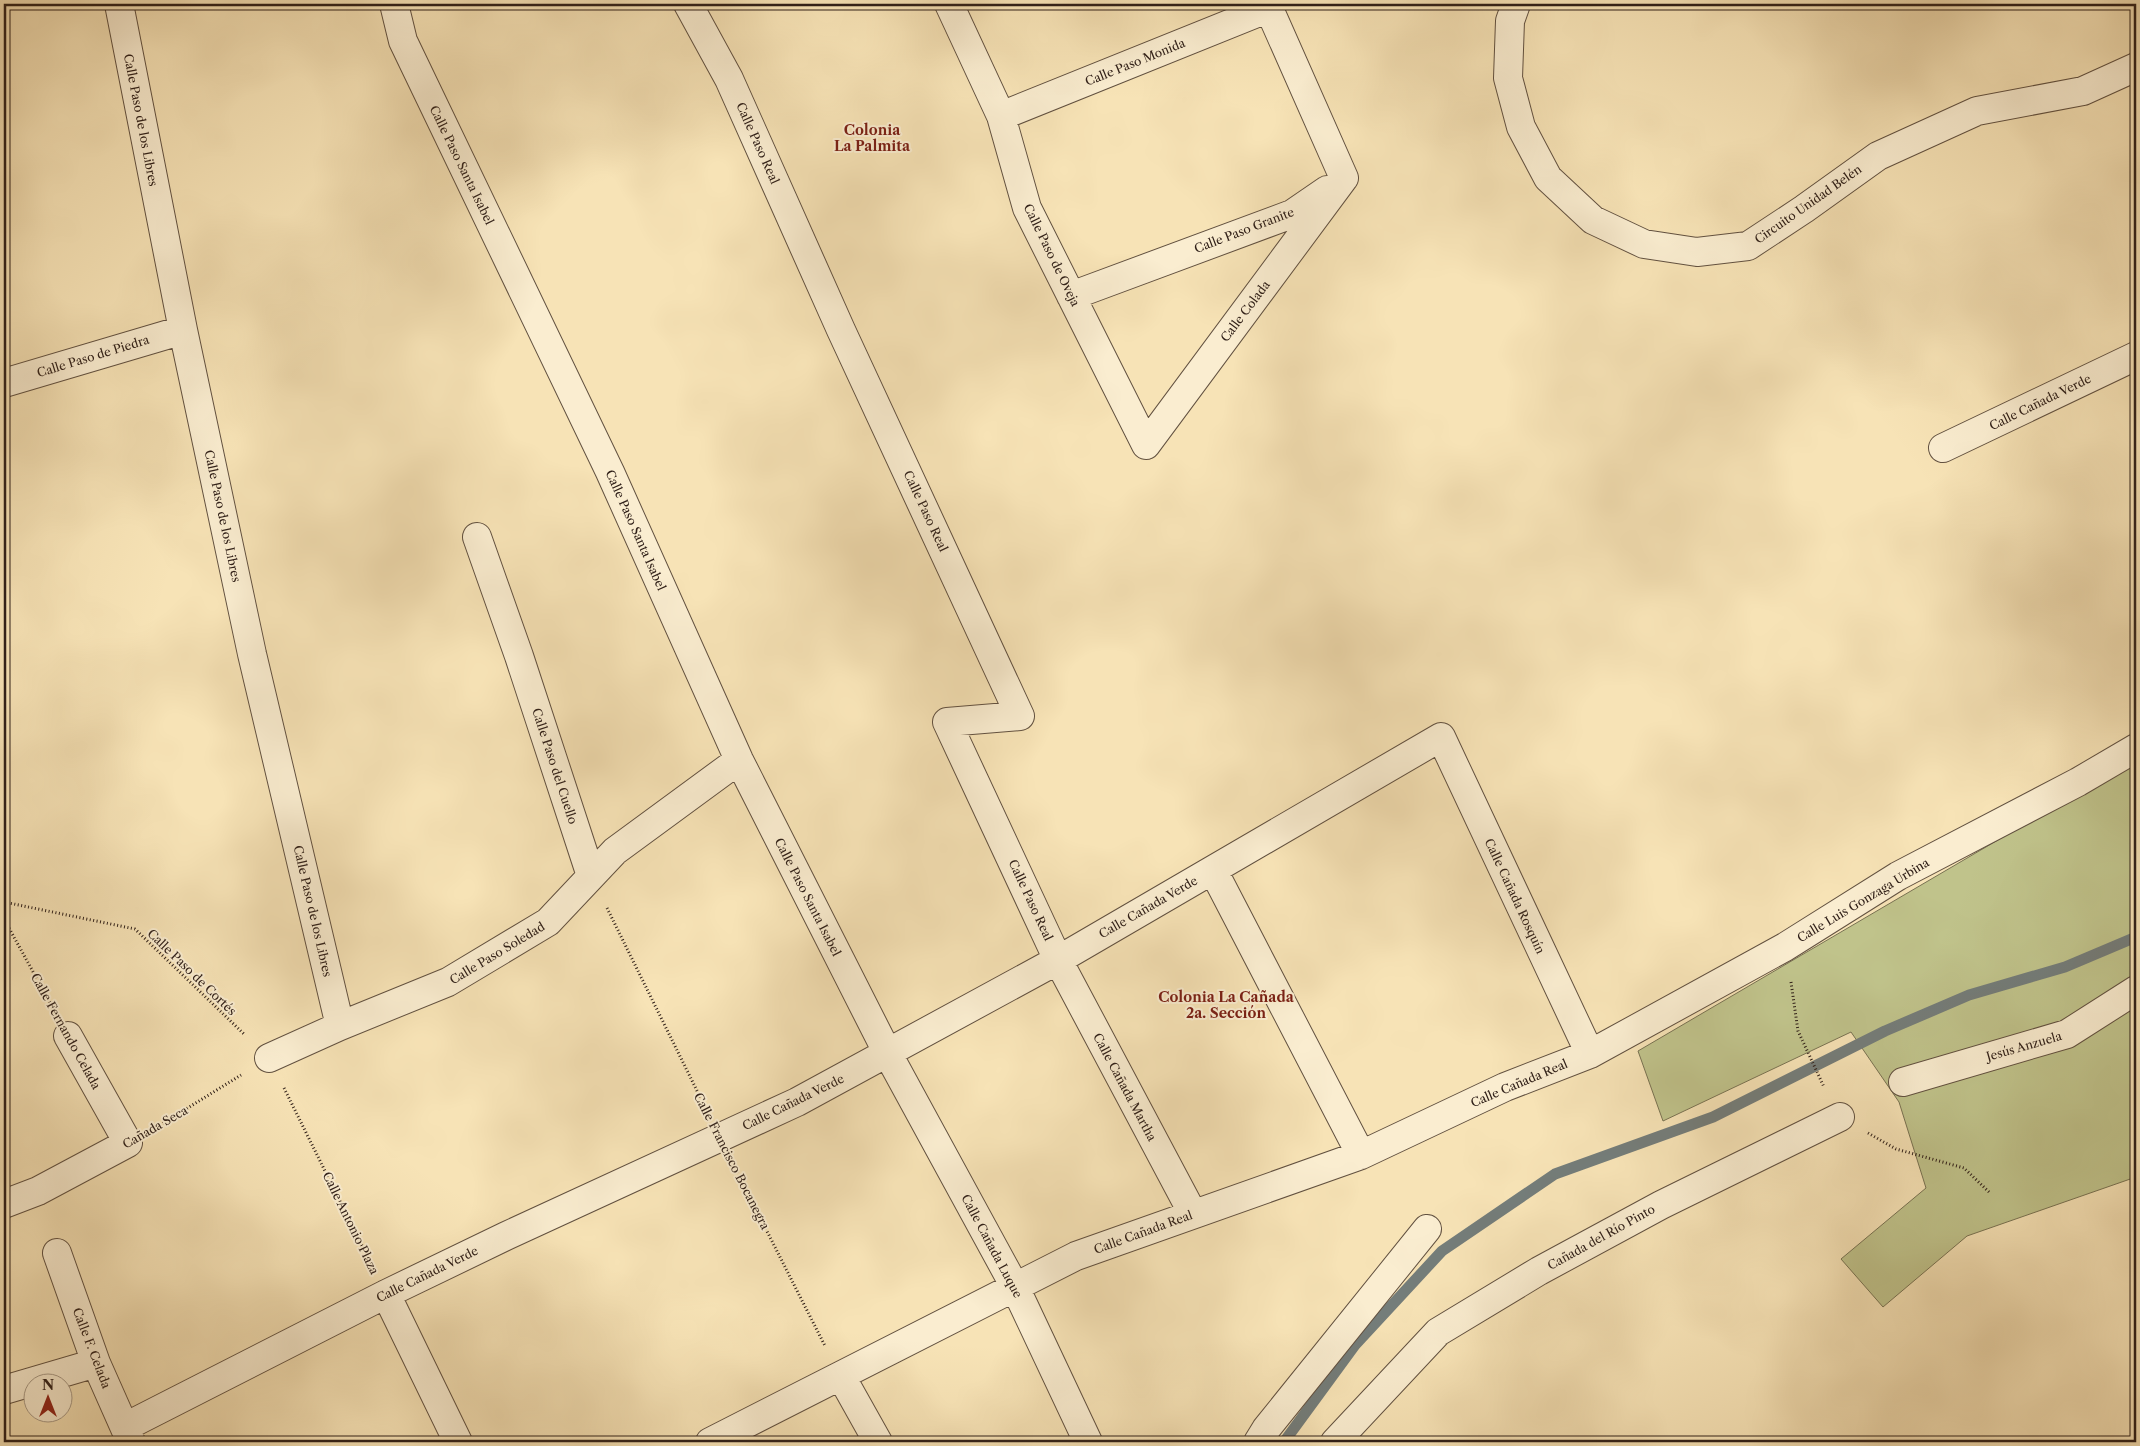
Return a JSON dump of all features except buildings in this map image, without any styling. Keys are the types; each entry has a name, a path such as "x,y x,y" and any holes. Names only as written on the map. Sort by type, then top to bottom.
{"street":[{"name":"Calle Paso de los Libres","path":"119,4 182,330 252,654 340,1026"},
{"name":"Calle Paso Santa Isabel","path":"394,4 403,41 610,472 739,760 888,1054"},
{"name":"Calle Paso Real","path":"688,4 729,79 842,330 1020,716 947,722 1058,960"},
{"name":"Calle Paso de Oveja","path":"949,4 1001,116 1027,208 1146,445"},
{"name":"Circuito Unidad Belén","path":"1516,4 1510,21 1508,78 1520,127 1548,178 1593,220 1644,244 1697,252 1748,246 1878,156 1977,111 2083,91 2136,67"},
{"name":"Calle Paso Monida","path":"1001,116 1268,6"},
{"path":"1268,6 1344,178"},
{"name":"Calle Paso Granite","path":"1071,296 1292,214 1344,178"},
{"name":"Calle Colada","path":"1146,445 1344,178"},
{"name":"Calle Paso de Piedra","path":"4,383 182,330"},
{"name":"Calle Cañada Verde","path":"1943,448 2136,356"},
{"name":"Calle Paso del Cuello","path":"477,537 519,656 592,876"},
{"name":"Calle Cañada Verde","path":"128,1435 386,1294 506,1236 796,1102 888,1054 1058,960 1441,737"},
{"name":"Calle Cañada Rosquín","path":"1441,737 1590,1054"},
{"name":"Calle Luis Gonzaga Urbina","path":"1590,1054 1785,947 1898,876 2078,782 2136,748"},
{"name":"Calle Paso Soledad","path":"269,1058 340,1026 448,982 548,922 615,851 739,760"},
{"path":"1213,870 1361,1155"},
{"name":"Calle Cañada Martha","path":"1058,960 1192,1214"},
{"name":"Jesús Anzuela","path":"1903,1082 2067,1034 2136,990"},
{"name":"Calle Fernando Celada","path":"68,1036 128,1144"},
{"name":"Calle Cañada Luque","path":"888,1054 1015,1287 1088,1442"},
{"name":"Calle Cañada Real","path":"710,1442 1076,1256 1361,1155 1505,1087 1590,1054"},
{"name":"Cañada del Río Pinto","path":"1335,1442 1438,1332 1539,1270 1661,1204 1840,1117"},
{"name":"Cañada Seca","path":"4,1204 38,1191 128,1144"},
{"path":"1258,1442 1426,1229"},
{"name":"Calle F. Celada","path":"57,1253 96,1363 128,1435"},
{"path":"386,1294 458,1442"},
{"path":"4,1390 96,1363"},
{"path":"841,1376 878,1442"}],"path":[{"name":"Calle Francisco Bocanegra","path":"592,876 720,1138 841,1376"},
{"name":"Calle Paso de Cortés","path":"4,902 135,929 269,1058"},
{"name":"Calle Fernando Celada","path":"4,919 68,1036"},
{"path":"1785,947 1798,1031 1819,1079"},
{"name":"Cañada Seca","path":"128,1144 269,1058"},
{"name":"Calle Antonio Plaza","path":"269,1058 386,1294"},
{"path":"1896,1149 1964,1168 1989,1192"}],"green space":[{"path":"2136,759 2136,1177 1967,1236 1883,1307 1841,1259 1926,1188 1899,1102 1851,1032 1663,1121 1638,1051"}],"waterway":[{"path":"1284,1442 1355,1345 1442,1251 1555,1174 1713,1117 1885,1031 1969,995 2065,967 2136,937"}],"district":[{"name":"Colonia La Palmita","path":"872,138"},
{"name":"Colonia La Cañada 2a. Sección","path":"1226,1006"}]}
